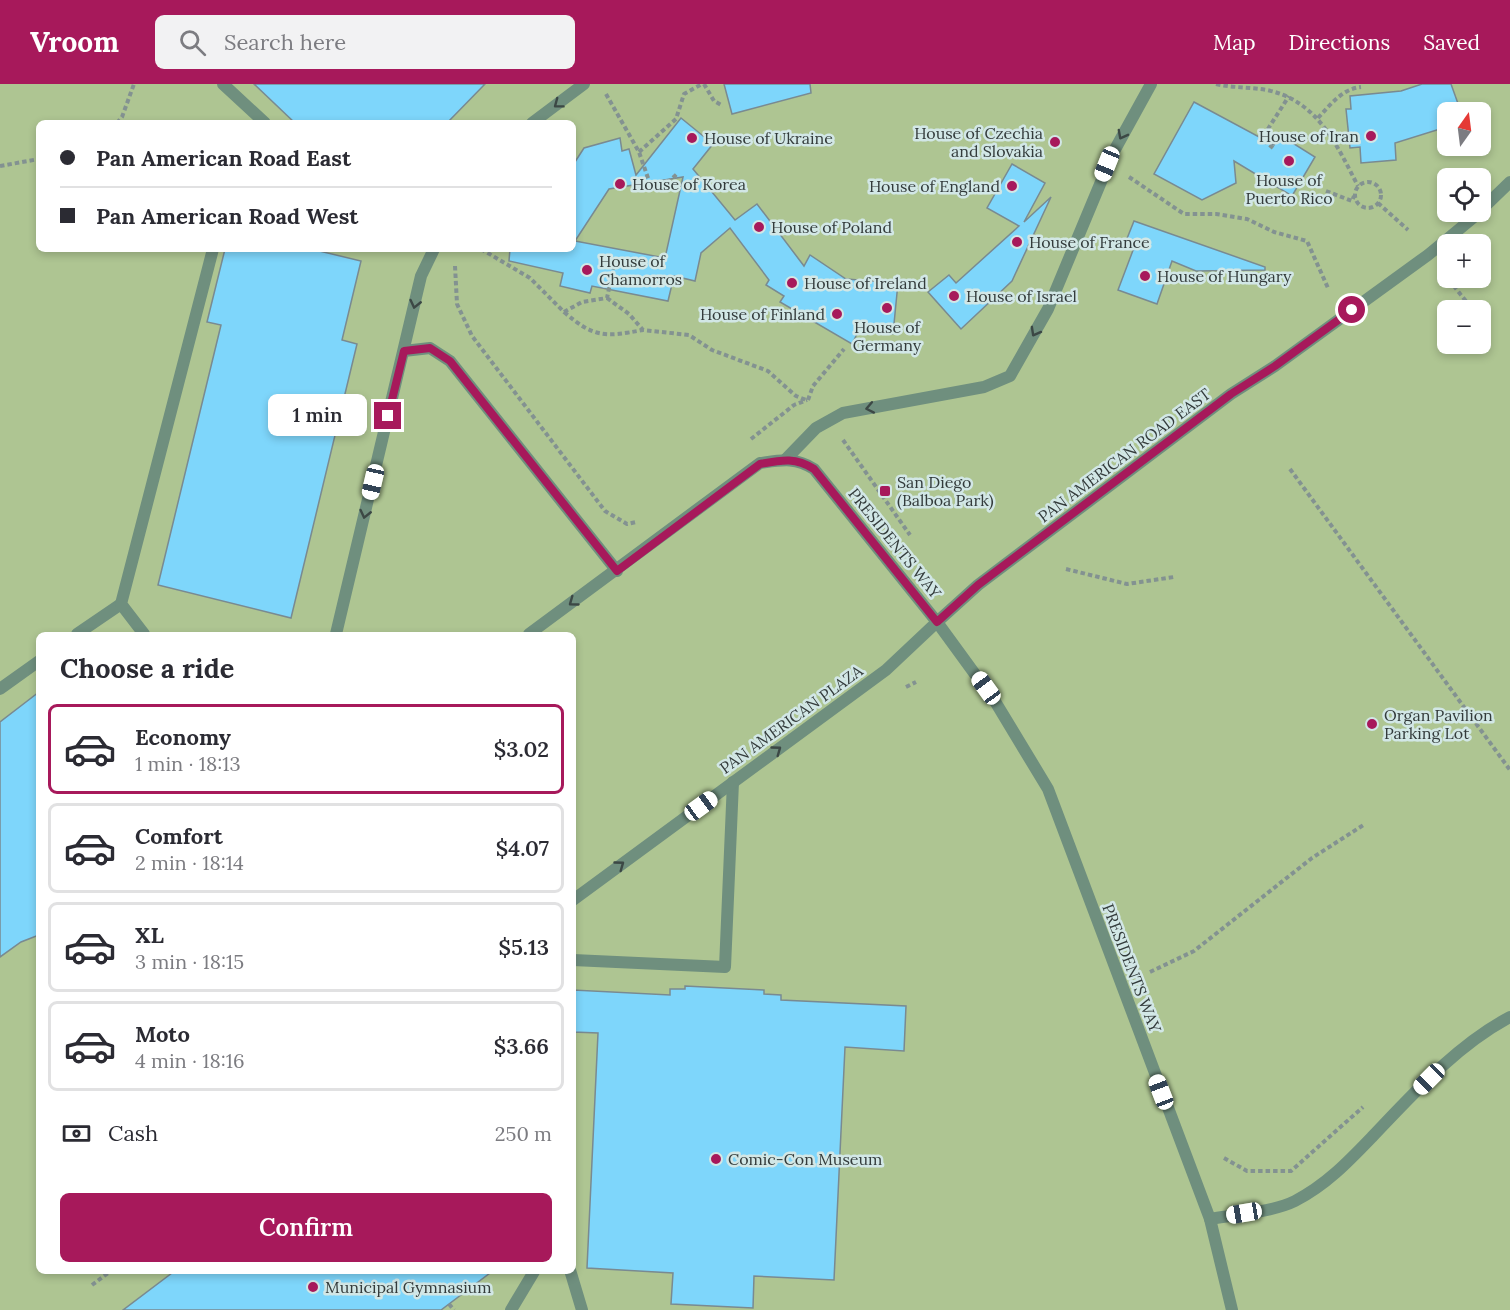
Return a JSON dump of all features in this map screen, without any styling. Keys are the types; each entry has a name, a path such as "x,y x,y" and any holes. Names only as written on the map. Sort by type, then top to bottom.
{"street":[{"path":"223,84 262,120"},
{"path":"536,120 584,84"},
{"path":"533,632 760,464 786,459 816,428 843,413 984,387 1010,376 1048,309 1110,159 1151,84"},
{"path":"247,120 249,108"},
{"name":"PAN AMERICAN ROAD EAST","path":"1491,201 1510,183"},
{"name":"PAN AMERICAN ROAD EAST","path":"937,622 978,585 1231,394 1275,366 1428,255 1467,222"},
{"path":"80,632 121,604 212,252"},
{"path":"336,632 421,276 433,252"},
{"path":"404,351 430,348 450,361 617,571"},
{"name":"PRESIDENTS WAY","path":"786,459 801,461 814,469 937,622 996,703 1048,789 1209,1220 1233,1310"},
{"path":"121,604 142,632"},
{"name":"PAN AMERICAN PLAZA","path":"576,898 886,670 937,622"},
{"path":"0,689 36,664"},
{"path":"576,960 725,967 733,782"},
{"path":"1209,1220 1292,1203 1319,1187 1342,1168 1429,1079 1481,1035 1510,1017"},
{"path":"511,1310 533,1274"},
{"path":"571,1274 582,1310"}],"path":[{"path":"120,120 134,84"},
{"path":"600,84 639,152 649,182"},
{"path":"639,152 676,119 684,94 703,84 714,101 723,106"},
{"path":"1216,84 1289,96 1318,118 1328,129 1358,186"},
{"path":"1318,118 1337,97 1353,87 1361,87"},
{"path":"1272,148 1266,142 1266,132 1289,96"},
{"path":"0,166 36,160"},
{"path":"662,188 678,173"},
{"path":"1326,191 1352,201 1354,194 1358,186 1366,182 1375,184 1382,195 1372,208 1364,208 1357,202 1354,194"},
{"path":"1151,191 1184,214 1247,219 1274,232 1307,241 1328,288"},
{"path":"1378,203 1408,230"},
{"path":"486,252 530,278 584,329 602,335 643,330 689,335 712,350 768,371 796,396 807,400 834,418 841,437 910,535"},
{"path":"607,298 615,255"},
{"path":"456,258 454,267 457,304 472,336 605,511 627,524"},
{"path":"1455,288 1465,300"},
{"path":"564,312 582,302 607,298 629,315 643,330"},
{"path":"807,400 813,386 844,349"},
{"path":"1290,469 1510,770"},
{"path":"1066,569 1127,584 1174,578"},
{"path":"1150,972 1194,951 1312,858 1365,824"},
{"path":"1224,1158 1247,1171 1291,1171 1364,1106"},
{"path":"93,1285 107,1274"},
{"path":"449,1304 454,1310"}],"green space":[{"path":"0,84 1510,84 1510,1310 0,1310"}],"building":[{"path":"254,84 485,84 450,120 292,120"},
{"path":"724,84 810,84 811,93 732,114"},
{"path":"1422,84 1451,84 1457,102 1437,102 1437,130 1395,143 1396,160 1361,163 1360,147 1350,148 1346,109 1351,109 1350,96 1401,91"},
{"path":"1194,102 1274,145 1280,135 1315,157 1292,196 1234,161 1236,183 1202,200 1154,174"},
{"path":"681,118 713,144 693,169 735,220 757,204 804,266 810,255 846,279 898,283 893,334 858,332 852,344 780,302 784,296 766,285 769,280 730,228 701,253 695,281 674,276 668,301 592,286 590,293 560,286 563,273 509,261 510,252 576,252 576,241 665,258 683,177 609,189 576,239 576,160 584,148 620,138 622,151 629,149 636,175"},
{"path":"1012,164 1045,183 1024,222 1051,197 1012,281 961,329 928,292 949,275 956,283 1019,226 987,208"},
{"name":"House of Hungary","path":"1134,221 1265,267 1265,270 1196,271 1172,261 1157,304 1118,290 1135,245 1126,241"},
{"path":"224,252 324,252 361,261 342,340 357,344 291,618 158,585 221,325 207,322"},
{"path":"36,694 36,936 21,942 0,957 0,722"},
{"name":"Comic-Con Museum","path":"685,986 764,990 764,994 781,995 781,1000 906,1006 904,1051 845,1047 834,1280 754,1276 753,1308 671,1304 673,1273 587,1268 598,1033 576,1032 576,990 670,995 670,989 685,989"},
{"name":"Municipal Gymnasium","path":"171,1274 489,1274 441,1310 123,1310"}],"place":[{"name":"House of Iran","path":"1371,136"},
{"name":"House of Ukraine","path":"692,138"},
{"name":"House of Czechia and Slovakia","path":"1055,142"},
{"name":"House of Puerto Rico","path":"1289,161"},
{"name":"House of Korea","path":"620,184"},
{"name":"House of England","path":"1012,186"},
{"name":"House of Poland","path":"759,227"},
{"name":"House of France","path":"1017,242"},
{"name":"House of Chamorros","path":"587,270"},
{"name":"House of Hungary","path":"1145,276"},
{"name":"House of Ireland","path":"792,283"},
{"name":"House of Israel","path":"954,296"},
{"name":"House of Germany","path":"887,308"},
{"name":"House of Finland","path":"837,314"},
{"name":"San Diego (Balboa Park)","path":"885,491"},
{"name":"Organ Pavilion Parking Lot","path":"1372,724"},
{"name":"Comic-Con Museum","path":"716,1159"},
{"name":"Municipal Gymnasium","path":"313,1287"}],"route":[{"path":"388,416 404,351 430,348 450,361 617,571 760,464 786,459 801,461 814,469 937,622 978,585 1231,394 1275,366 1352,310"}]}
